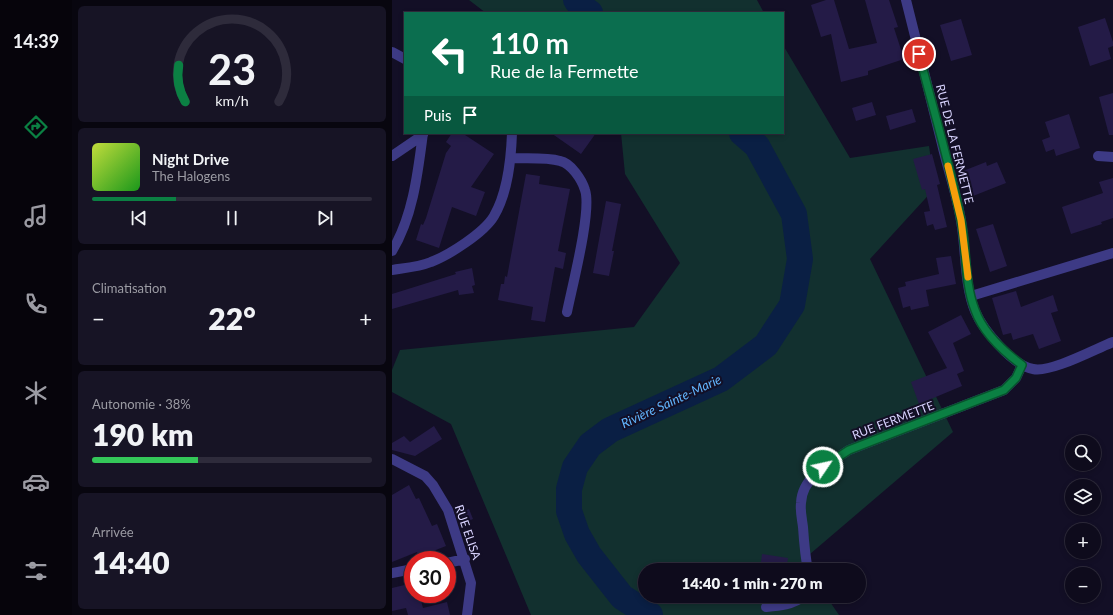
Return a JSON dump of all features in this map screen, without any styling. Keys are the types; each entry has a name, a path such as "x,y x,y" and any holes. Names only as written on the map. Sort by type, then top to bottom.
{"street":[{"name":"RUE DE LA FERMETTE","path":"906,0 961,220 970,296 975,311 988,333 1010,356 1022,365 1033,369 1044,369 1113,342"},
{"path":"392,52 404,58"},
{"path":"392,156 423,134"},
{"path":"392,251 400,239 414,191 423,134"},
{"path":"392,270 430,263 446,254 482,229 493,217 500,203 511,158 512,134"},
{"path":"1098,156 1113,157"},
{"path":"511,158 561,161 572,168 586,191 584,225 566,312"},
{"path":"970,296 1113,253"},
{"name":"RUE FERMETTE","path":"807,563 801,502 807,484 816,472 849,450 1004,390 1016,378 1022,365"},
{"name":"RUE ELISA","path":"392,459 416,470 425,476 433,485 448,510 471,583 467,615"},
{"path":"456,562 465,560"},
{"path":"392,573 404,571"},
{"path":"766,607 781,606 792,603"}],"green space":[{"path":"469,0 757,0 763,12 485,12"},
{"path":"784,47 850,158 929,146 935,188 870,259 953,432 803,560 805,563 638,563 638,603 831,603 839,615 531,615 451,424 392,392 392,370 400,350 634,327 680,263 625,174 621,134 784,134"}],"building":[{"path":"826,0 834,0 849,49 877,43 865,0 889,0 898,27 894,28 904,59 868,71 868,75 841,82 831,34 821,37 811,5"},
{"path":"1105,18 1113,42 1113,46 1108,48 1111,59 1090,66 1078,27"},
{"path":"961,19 972,55 951,61 940,25"},
{"path":"1113,93 1113,135 1109,135 1099,97"},
{"path":"872,102 876,115 856,121 852,108"},
{"path":"912,109 916,122 890,130 886,116"},
{"path":"1069,114 1080,148 1056,156 1054,149 1046,152 1042,140 1050,137 1045,122"},
{"path":"451,134 464,134 494,154 471,187 485,192 476,216 452,207 439,248 416,240 421,224 423,225 426,218 446,153 451,146 446,142"},
{"path":"552,134 595,134 581,154"},
{"path":"932,154 940,184 937,185 947,227 935,230 933,224 927,226 924,212 930,211 925,189 922,190 913,159"},
{"path":"986,162 987,166 997,162 1006,183 973,196 963,171"},
{"path":"526,174 540,176 539,184 570,189 558,251 566,253 563,269 555,267 545,322 531,320 533,307 498,300 501,284 504,284 505,276 507,277"},
{"path":"1113,178 1113,218 1101,222 1102,224 1071,234 1062,207 1103,193 1099,182"},
{"path":"606,201 621,204 609,276 593,273"},
{"path":"993,224 1007,266 990,272 976,229"},
{"path":"951,256 956,284 926,290 929,306 911,310 910,306 903,308 898,288 906,286 905,282 939,274 936,258"},
{"path":"472,268 475,285 472,286 474,293 459,295 458,290 392,309 392,294 456,274 455,272"},
{"path":"1016,291 1021,307 1053,295 1058,311 1051,313 1061,341 1039,349 1033,334 1013,340 1011,333 1003,335 992,298"},
{"path":"961,315 971,334 953,343 964,371 957,374 962,386 919,404 911,382 947,368 928,332"},
{"path":"434,426 442,439 415,456 392,450 392,443 404,436 410,442"},
{"path":"409,485 416,499 419,498 432,526 437,524 446,546 433,551 404,551 404,557 392,562 392,495"},
{"path":"469,509 473,519 463,523 459,513"},
{"path":"762,554 788,558 787,563 761,563"},
{"path":"404,585 404,603 422,603 423,608 447,603 450,615 408,615 406,608 392,611 392,588"}],"waterway":[{"name":"Rivière Sainte-Marie","path":"576,0 589,12"},
{"name":"Rivière Sainte-Marie","path":"650,615 622,597 589,555 577,534 569,511 569,489 575,467 590,445 610,430 721,379 766,345 792,305 800,259 794,214 757,146 743,134"}],"slow traffic":[{"path":"948,166 961,220 968,277"}],"route":[{"path":"823,467 849,450 907,429 1004,390 1016,378 1022,365 1010,356 988,333 975,311 970,296 961,220 919,54"}]}
